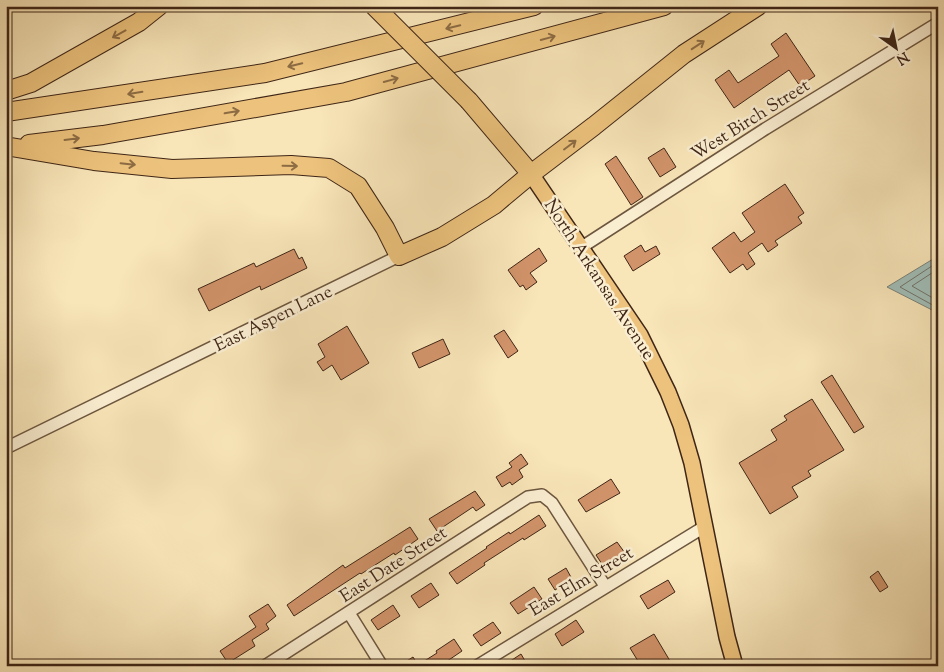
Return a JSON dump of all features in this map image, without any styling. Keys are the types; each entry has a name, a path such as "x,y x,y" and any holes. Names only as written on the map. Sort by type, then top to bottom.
{"highway":[{"path":"6,91 31,83 140,22 159,6"},
{"name":"North Arkansas Avenue","path":"374,6 469,101 531,174"},
{"path":"6,112 264,73 534,6"},
{"path":"8,147 103,135 346,92 664,6"},
{"name":"East Aspen Lane","path":"399,256 442,237 494,205 684,54 758,6"},
{"path":"8,147 94,161 172,170 290,165 329,168 358,186 385,228 399,256"}],"main road":[{"name":"North Arkansas Avenue","path":"531,174 582,247 640,336 668,392 681,425 692,463 704,527 735,666"}],"street":[{"name":"West Birch Street","path":"582,247 765,129 938,23"},
{"name":"East Aspen Lane","path":"6,448 399,256"},
{"name":"East Date Street","path":"265,666 528,497 542,495 552,503 605,586"},
{"name":"East Elm Street","path":"477,666 704,527"},
{"path":"349,613 382,666"}],"water":[{"path":"938,256 938,313 887,287"}],"building":[{"path":"786,33 815,76 800,86 789,70 734,108 715,80 729,70 738,83 779,56 771,44"},
{"path":"664,148 676,167 660,177 648,158"},
{"path":"616,156 643,197 631,205 605,164"},
{"path":"785,184 804,213 798,217 802,223 775,241 778,245 768,252 762,243 748,253 755,264 747,270 743,264 730,273 712,248 734,232 741,242 755,232 742,213"},
{"path":"641,245 645,252 656,246 660,254 633,271 624,256"},
{"path":"539,248 547,261 530,273 537,282 526,290 523,285 520,287 508,270"},
{"path":"294,249 299,259 302,257 307,268 261,290 260,286 209,311 198,289 254,263 256,267"},
{"path":"347,326 369,363 341,380 332,365 323,371 317,362 325,357 318,344"},
{"path":"504,330 518,351 508,358 494,336"},
{"path":"443,339 450,354 419,368 412,353"},
{"path":"832,375 864,427 854,433 821,382"},
{"path":"812,399 844,450 808,471 811,476 792,487 798,497 770,514 739,463 777,440 771,430 787,420 784,416"},
{"path":"521,454 528,464 519,470 523,477 512,485 510,482 502,487 496,477 512,467 509,463"},
{"path":"611,479 620,493 586,512 578,500"},
{"path":"475,491 485,505 476,511 473,507 437,531 429,519"},
{"path":"539,515 546,526 484,563 485,565 457,584 449,573 509,532 510,534"},
{"path":"410,527 418,539 395,555 394,553 360,573 294,616 287,605 343,565 345,568"},
{"path":"617,542 625,553 604,567 596,555"},
{"path":"566,568 572,579 555,590 548,579"},
{"path":"878,571 888,587 880,592 870,577"},
{"path":"668,580 675,592 648,609 640,596"},
{"path":"431,583 439,595 419,608 411,596"},
{"path":"534,587 542,599 518,614 510,603"},
{"path":"268,604 276,616 266,624 269,629 252,640 255,646 228,663 220,651 256,627 249,616"},
{"path":"393,605 400,616 378,630 371,620"},
{"path":"576,620 584,632 562,646 555,634"},
{"path":"493,622 501,633 481,646 473,635"},
{"path":"654,634 673,666 641,666 630,648"},
{"path":"454,639 462,651 440,666 399,666 413,657 418,665"},
{"path":"521,654 528,666 503,666"}]}
